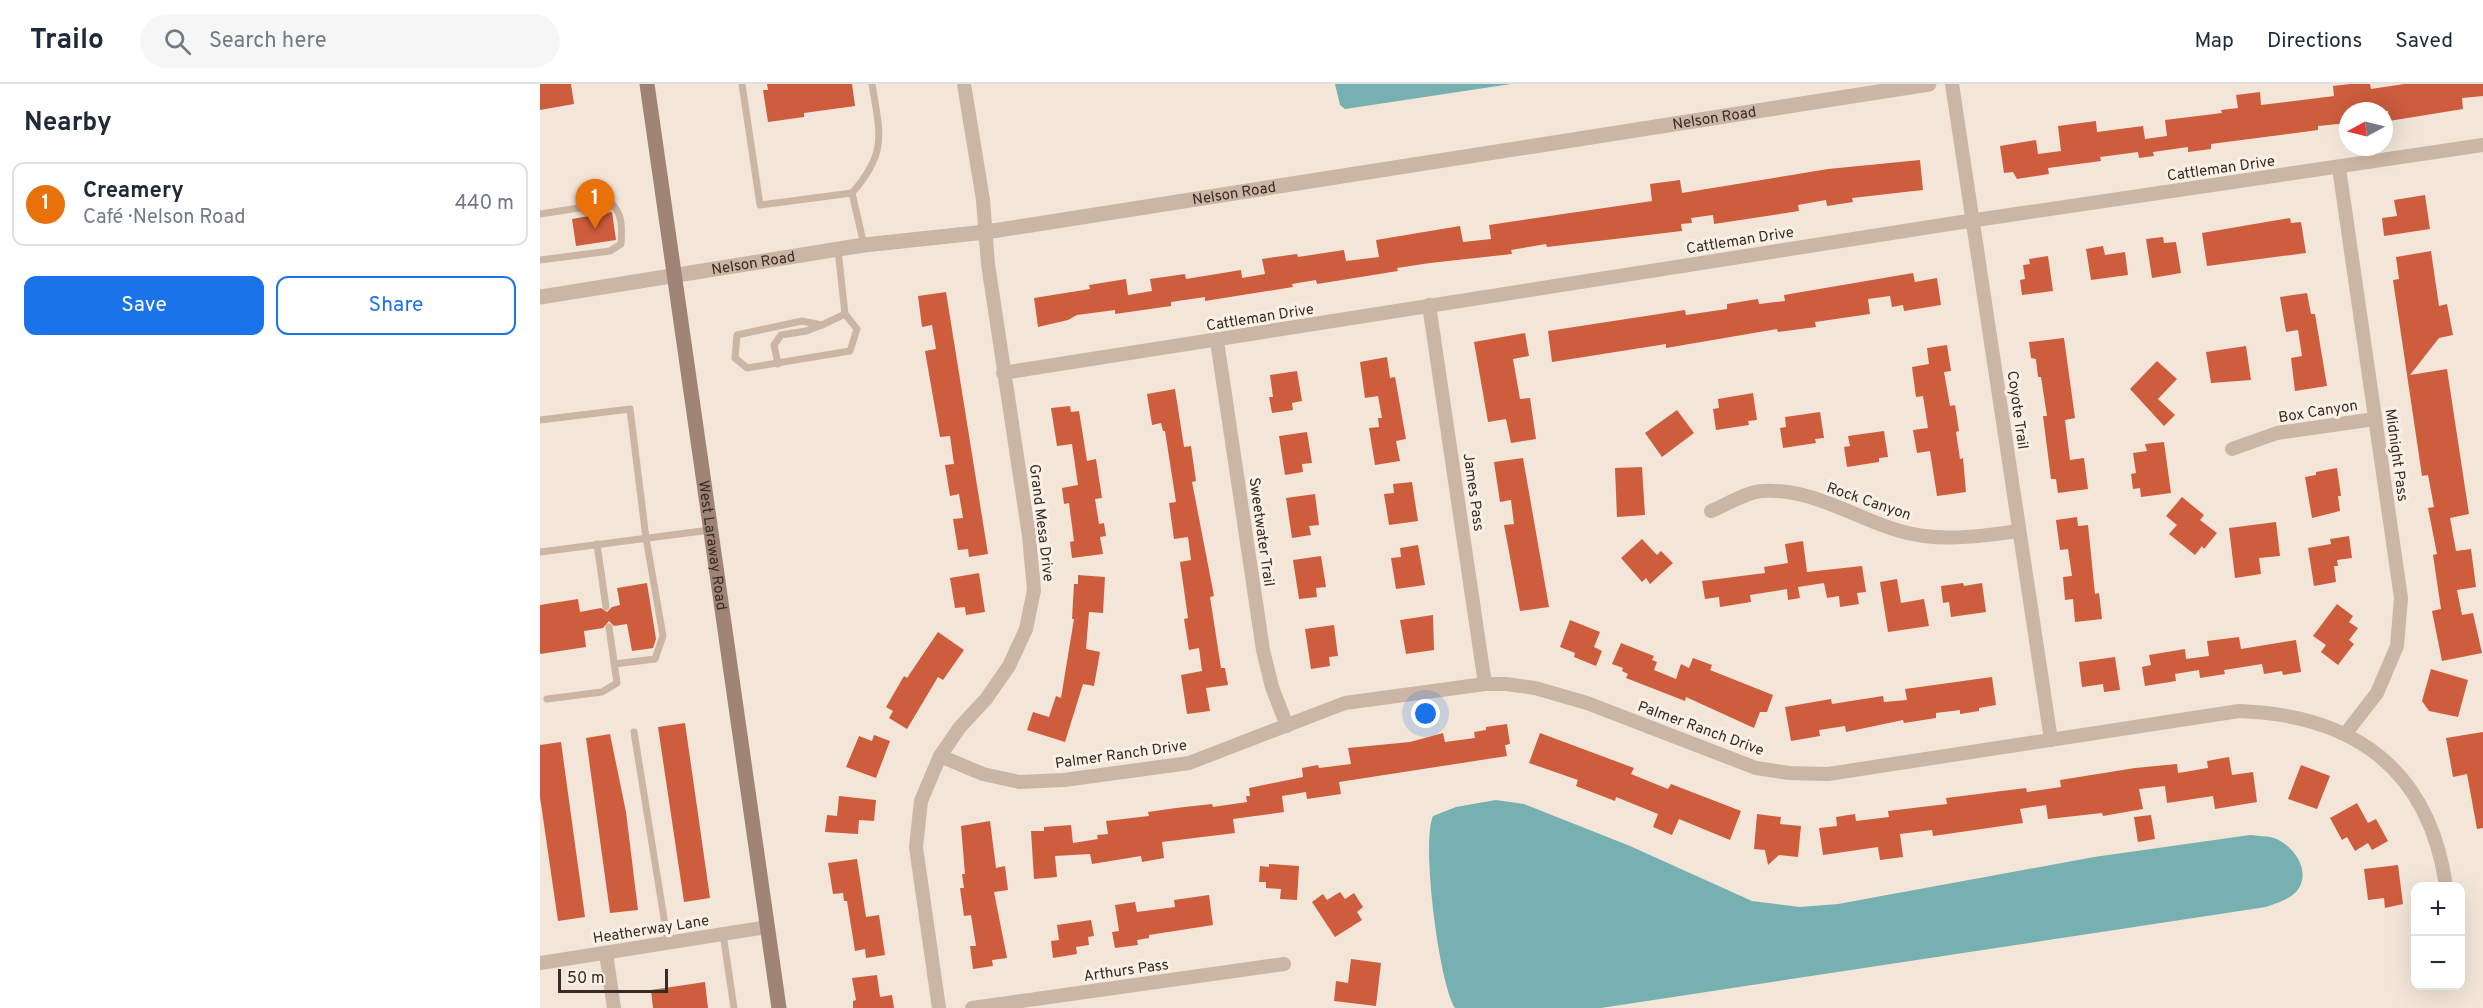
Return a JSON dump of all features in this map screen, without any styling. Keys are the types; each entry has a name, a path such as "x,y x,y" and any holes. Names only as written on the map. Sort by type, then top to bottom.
{"main road":[{"name":"West Laraway Road","path":"647,84 779,1008"}],"street":[{"name":"Grand Mesa Drive","path":"939,1008 916,847 921,801 940,756 960,727 986,699 1009,666 1026,629 1034,590 1029,536 1003,373 986,232 964,84"},
{"name":"Nelson Road","path":"540,297 864,245 986,232 1929,84"},
{"name":"Coyote Trail","path":"1952,84 2051,740"},
{"name":"Cattleman Drive","path":"1003,373 1973,221 2483,145"},
{"name":"Midnight Pass","path":"2339,168 2402,598 2397,646 2377,693 2346,733"},
{"name":"James Pass","path":"1430,305 1485,684"},
{"name":"Sweetwater Trail","path":"1217,341 1263,650 1272,687 1287,726"},
{"name":"Box Canyon","path":"2232,449 2277,433 2376,419"},
{"name":"Rock Canyon","path":"1711,511 1760,491 1805,496 1831,504 1884,527 1923,536 1960,538 2019,531"},
{"name":"Palmer Ranch Drive","path":"940,756 983,774 1019,782 1064,780 1189,763 1345,703 1485,684 1535,688 1566,697 1756,768 1789,773 1828,774 2239,711 2277,712 2314,721 2346,733 2381,757 2411,791 2430,821 2442,860 2445,882"},
{"name":"Heatherway Lane","path":"540,960 606,954 767,927"},
{"path":"606,954 614,1008"},
{"name":"Arthurs Pass","path":"972,1008 1284,964"}],"lane":[{"path":"742,84 760,205 852,193 870,173 881,141 872,84"},
{"path":"852,193 864,245"},
{"path":"540,214 611,203 617,208 622,228 621,244 610,251 540,260"},
{"path":"822,325 802,321 738,335 735,358 747,368 850,351 857,329 845,314 838,250"},
{"path":"778,364 774,345 781,335 806,332 845,314"},
{"path":"540,420 630,409 646,538 663,636 655,659 614,664"},
{"path":"540,552 711,530"},
{"path":"597,544 606,608"},
{"path":"547,699 602,692 616,683 609,627"},
{"path":"634,732 668,943"},
{"path":"723,934 734,1008"}],"water":[{"path":"1335,84 1511,84 1345,109 1340,105"},
{"path":"1496,800 1524,804 1630,846 1752,901 1800,907 1838,904 2094,857 2250,835 2274,838 2288,847 2299,861 2303,877 2301,885 2293,895 2266,907 1601,1008 1455,1008 1449,994 1438,943 1430,882 1430,831 1433,816 1456,807"}],"building":[{"path":"540,84 571,84 574,104 540,110"},
{"path":"767,84 852,84 855,106 804,113 804,117 768,122 763,90 768,90"},
{"path":"2370,84 2371,89 2404,84 2483,84 2483,96 2462,98 2463,109 2393,120 2393,102 2339,102 2339,124 2318,126 2318,130 2211,144 2211,149 2188,152 2188,147 2153,152 2154,156 2139,158 2138,152 2100,157 2101,161 2048,168 2049,174 2017,179 2013,172 2004,173 2000,146 2036,140 2038,154 2061,151 2058,126 2096,121 2097,132 2143,126 2145,139 2167,136 2165,120 2222,113 2221,110 2238,108 2236,95 2260,92 2261,105 2334,96 2333,86"},
{"path":"1920,160 1923,190 1852,198 1853,202 1827,206 1826,200 1798,205 1799,211 1714,224 1713,215 1691,218 1692,223 1681,224 1682,231 1547,247 1546,244 1511,250 1512,254 1397,268 1398,271 1317,284 1316,280 1292,284 1293,287 1205,301 1205,297 1171,302 1171,306 1115,314 1115,310 1077,315 1068,320 1038,327 1034,298 1090,289 1089,285 1126,279 1128,295 1152,291 1150,279 1185,274 1186,279 1241,270 1242,278 1265,274 1262,259 1297,254 1298,257 1344,250 1346,261 1379,257 1376,240 1460,226 1463,242 1491,239 1489,225 1652,201 1650,184 1680,180 1682,193 1828,169"},
{"path":"2425,195 2430,229 2384,236 2382,218 2397,216 2394,200"},
{"path":"612,212 616,240 576,246 572,219"},
{"path":"2290,218 2291,223 2301,222 2306,253 2207,266 2202,233"},
{"path":"2163,237 2164,243 2176,242 2181,273 2152,278 2146,239"},
{"path":"2103,246 2105,255 2125,252 2128,275 2091,280 2086,249"},
{"path":"2431,251 2439,306 2447,304 2453,335 2439,338 2410,375 2447,369 2469,514 2450,518 2456,551 2471,549 2476,587 2457,590 2462,615 2473,613 2482,653 2442,661 2432,611 2441,609 2433,555 2437,554 2428,508 2434,507 2428,475 2422,476 2393,280 2399,279 2396,257"},
{"path":"2048,256 2053,291 2022,295 2020,280 2025,279 2023,265 2030,264 2029,259"},
{"path":"1913,273 1915,282 1937,278 1941,305 1904,311 1903,305 1892,307 1890,296 1868,299 1870,314 1815,322 1816,327 1778,332 1777,329 1666,348 1666,344 1552,362 1548,331 1685,310 1686,315 1727,309 1727,304 1758,299 1759,304 1785,301 1784,295"},
{"path":"946,292 988,554 969,557 968,549 958,550 953,519 963,518 959,494 950,496 945,465 954,464 950,436 940,437 925,351 936,349 932,325 922,327 918,296"},
{"path":"2307,293 2311,314 2315,314 2327,386 2295,391 2291,358 2302,356 2298,330 2286,332 2280,297"},
{"path":"1525,333 1529,356 1513,359 1520,399 1530,398 1536,439 1511,443 1506,419 1488,422 1474,342"},
{"path":"2064,338 2075,418 2065,420 2070,460 2084,458 2088,489 2058,493 2056,479 2051,479 2043,416 2047,416 2041,377 2038,377 2036,359 2031,358 2029,342"},
{"path":"1947,345 1951,371 1944,372 1950,406 1955,405 1959,431 1956,432 1960,459 1963,458 1966,492 1937,496 1930,451 1917,453 1913,430 1928,428 1923,396 1916,397 1912,367 1929,364 1927,348"},
{"path":"2246,346 2251,380 2211,383 2206,352"},
{"path":"1387,357 1390,378 1395,377 1406,439 1396,441 1400,461 1375,465 1369,428 1379,427 1378,418 1382,418 1378,396 1365,398 1360,362"},
{"path":"2157,361 2177,379 2158,399 2175,415 2164,426 2130,389"},
{"path":"1297,371 1302,401 1292,403 1293,410 1272,413 1269,397 1273,397 1270,375"},
{"path":"1175,389 1184,447 1191,446 1196,481 1192,482 1214,596 1210,597 1221,668 1225,668 1228,685 1206,688 1210,711 1187,714 1181,675 1202,671 1199,648 1189,650 1184,619 1188,618 1180,562 1191,560 1188,537 1174,539 1169,503 1176,502 1165,431 1161,423 1152,425 1147,394"},
{"path":"1753,393 1757,420 1748,421 1749,425 1716,430 1713,409 1719,408 1718,399"},
{"path":"1070,406 1071,412 1079,411 1087,461 1096,459 1102,498 1095,499 1099,524 1104,523 1106,536 1100,537 1103,554 1072,558 1070,542 1074,541 1069,503 1064,504 1062,488 1078,485 1072,444 1057,446 1051,408"},
{"path":"1677,410 1694,433 1662,457 1645,433"},
{"path":"1820,412 1824,438 1815,439 1816,443 1783,448 1780,428 1786,427 1785,417"},
{"path":"1884,431 1888,457 1879,458 1879,462 1847,467 1844,447 1850,446 1848,436"},
{"path":"1307,432 1312,463 1302,464 1303,472 1285,475 1279,436"},
{"path":"2164,442 2171,493 2141,497 2140,488 2133,489 2131,474 2136,473 2133,453 2147,451 2145,444"},
{"path":"1523,458 1549,607 1520,611 1504,525 1514,524 1511,500 1500,502 1494,462"},
{"path":"1642,467 1645,515 1617,517 1615,468"},
{"path":"2337,468 2341,496 2338,496 2340,511 2312,518 2305,477 2316,475 2316,472"},
{"path":"1412,482 1418,521 1389,525 1384,494 1394,493 1393,484"},
{"path":"1315,494 1319,525 1309,526 1311,535 1292,538 1286,498"},
{"path":"2182,497 2204,515 2200,520 2217,533 2204,549 2202,546 2195,555 2169,534 2177,525 2166,516"},
{"path":"2077,517 2078,526 2088,525 2095,594 2099,593 2102,619 2075,622 2073,599 2065,600 2063,577 2072,576 2068,549 2060,550 2056,520"},
{"path":"2276,522 2280,556 2259,558 2261,574 2235,578 2229,528"},
{"path":"2349,536 2352,558 2337,560 2338,566 2334,566 2336,582 2314,586 2308,548 2331,544 2330,539"},
{"path":"1642,539 1657,555 1661,551 1673,563 1650,584 1646,578 1642,582 1621,558"},
{"path":"1803,541 1807,572 1862,566 1866,592 1857,593 1859,604 1840,607 1839,596 1827,598 1824,583 1798,587 1800,598 1788,600 1787,589 1750,595 1751,602 1720,607 1719,597 1705,599 1702,581 1765,573 1764,567 1788,563 1785,544"},
{"path":"1418,545 1425,585 1396,589 1391,558 1401,557 1400,548"},
{"path":"1321,556 1326,587 1316,588 1317,597 1299,599 1293,560"},
{"path":"979,573 985,612 966,615 965,607 955,608 950,578"},
{"path":"1078,575 1105,577 1103,613 1089,612 1086,649 1100,652 1094,686 1083,684 1065,742 1027,730 1033,712 1049,717 1056,696 1061,698 1074,619 1072,619 1074,584 1078,584"},
{"path":"1897,579 1901,603 1924,599 1929,626 1888,632 1880,582"},
{"path":"647,583 656,639 653,648 632,651 627,624 614,626 609,621 603,628 584,631 586,647 540,654 540,605 578,599 580,612 601,608 607,612 612,607 620,605 617,588"},
{"path":"1963,583 1964,586 1982,583 1986,612 1951,617 1949,602 1943,603 1941,586"},
{"path":"2337,604 2353,616 2349,622 2358,628 2349,640 2354,644 2338,665 2321,652 2326,645 2313,636"},
{"path":"1433,615 1434,650 1406,654 1400,620"},
{"path":"1570,620 1600,632 1594,647 1602,651 1596,666 1574,657 1575,653 1560,647"},
{"path":"1334,625 1338,656 1329,657 1330,666 1311,669 1305,629"},
{"path":"938,632 964,650 943,680 938,677 907,729 889,718 893,711 886,707 904,676 907,678"},
{"path":"2239,637 2241,649 2296,640 2301,672 2283,675 2282,671 2264,674 2262,664 2224,670 2225,674 2200,678 2199,670 2175,674 2176,681 2145,686 2142,667 2151,665 2149,655 2185,649 2186,659 2209,656 2207,641"},
{"path":"1621,643 1654,656 1652,660 1657,662 1654,670 1676,679 1681,664 1689,668 1693,658 1712,665 1710,670 1773,695 1767,712 1760,712 1754,728 1686,697 1685,701 1626,678 1628,674 1622,671 1623,668 1612,664"},
{"path":"2115,657 2120,690 2104,692 2103,684 2082,687 2079,662"},
{"path":"2431,669 2468,680 2458,717 2429,711 2422,701"},
{"path":"1992,677 1996,705 1979,708 1979,711 1960,714 1960,710 1936,713 1936,718 1904,723 1903,720 1846,732 1845,726 1819,730 1820,736 1791,741 1785,707 1831,699 1832,704 1883,696 1884,702 1907,700 1905,689"},
{"path":"685,723 710,898 684,902 658,727"},
{"path":"1507,724 1510,744 1505,745 1507,756 1339,782 1341,794 1307,799 1306,792 1282,796 1284,812 1233,819 1235,833 1162,842 1164,858 1142,862 1141,856 1092,864 1090,854 1055,856 1057,877 1034,879 1031,831 1044,831 1044,827 1071,825 1073,843 1098,839 1097,835 1108,834 1106,821 1149,816 1148,812 1176,808 1212,804 1213,807 1247,802 1246,796 1250,796 1249,788 1303,777 1302,768 1351,764 1348,748 1410,742 1443,733 1445,742 1475,738 1474,732 1486,730 1486,727"},
{"path":"2483,732 2483,828 2477,829 2467,774 2453,777 2446,738"},
{"path":"1540,733 1634,768 1631,774 1668,789 1671,784 1741,811 1730,840 1679,819 1672,835 1653,827 1658,814 1616,797 1615,801 1576,786 1578,780 1529,763"},
{"path":"610,734 626,812 638,910 610,913 586,738"},
{"path":"874,735 890,741 876,778 846,767 859,736 872,741"},
{"path":"561,742 585,917 558,921 540,797 540,745"},
{"path":"2229,757 2232,775 2253,772 2257,802 2215,809 2213,796 2167,803 2165,786 2139,789 2143,809 2103,816 2102,813 2048,819 2046,805 2020,809 2023,823 1933,836 1932,830 1900,834 1903,857 1880,860 1878,847 1823,855 1819,828 1837,826 1836,817 1855,814 1856,821 1889,817 1888,811 1947,804 1946,798 2026,788 2027,792 2061,787 2060,780 2135,768 2177,764 2178,773 2208,768 2207,761"},
{"path":"2301,765 2330,776 2317,809 2288,799"},
{"path":"839,796 876,800 874,821 859,820 858,834 825,832 827,815 837,816"},
{"path":"2357,803 2368,823 2376,819 2388,841 2372,850 2368,843 2355,851 2347,837 2342,840 2330,818"},
{"path":"1757,814 1781,817 1780,824 1801,826 1798,857 1779,855 1768,865 1765,850 1754,849"},
{"path":"2151,815 2155,839 2138,842 2134,817"},
{"path":"990,821 996,868 1005,866 1008,890 994,892 1007,958 992,960 993,966 973,969 970,946 976,946 971,915 964,916 960,888 964,888 962,874 965,874 961,826"},
{"path":"857,859 866,917 879,915 885,955 866,958 865,949 855,951 847,901 844,901 843,893 833,894 828,863"},
{"path":"1269,864 1299,866 1297,900 1280,899 1281,889 1266,888 1266,882 1259,882 1260,866 1269,867"},
{"path":"2398,865 2403,904 2385,908 2384,898 2368,900 2364,869"},
{"path":"1340,892 1345,899 1354,893 1363,907 1357,912 1362,920 1335,937 1312,902 1323,894 1327,900"},
{"path":"1209,895 1213,925 1149,935 1149,938 1137,940 1138,945 1115,948 1112,932 1119,931 1115,905 1135,902 1137,912 1175,907 1174,900"},
{"path":"1091,920 1094,936 1088,937 1089,945 1076,947 1077,954 1053,958 1051,941 1059,940 1057,925"},
{"path":"1351,959 1381,963 1376,1006 1334,1001 1336,981 1348,983"},
{"path":"877,975 880,997 892,995 894,1008 853,1008 853,1001 856,1000 852,978"},
{"path":"705,982 708,1008 653,1008 651,990"}],"place":[{"name":"Creamery","path":"595,229"}]}
